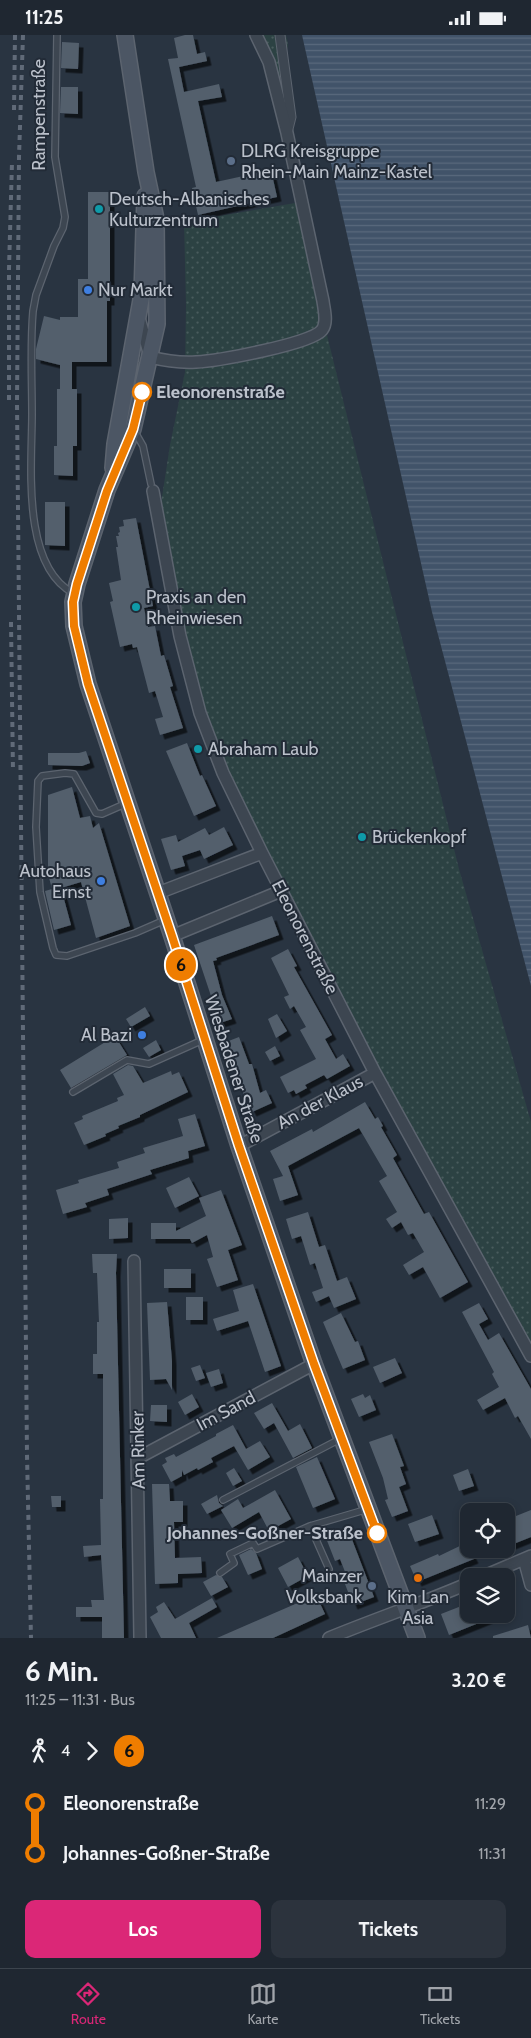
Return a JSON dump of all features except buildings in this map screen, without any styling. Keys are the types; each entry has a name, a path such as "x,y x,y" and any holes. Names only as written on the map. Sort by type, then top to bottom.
{"main road":[{"path":"113,475 133,429 150,357 158,309 156,219 146,172 125,35"},
{"path":"113,475 114,444 138,317 143,268 146,172"},
{"name":"Wiesbadener Straße","path":"113,475 75,594 73,614 77,643 88,684 158,893 239,1146 314,1364 417,1638"}],"street":[{"path":"150,357 178,362 214,361 304,341 322,330 326,317 287,133 269,62 256,35"},
{"path":"281,40 291,117 287,133"},
{"path":"138,317 150,357"},
{"path":"128,376 150,357"},
{"name":"Eleonorenstraße","path":"152,487 180,636 200,713 223,773 374,1073 531,1356"},
{"path":"158,893 262,853"},
{"path":"172,936 281,891"},
{"name":"An der Klaus","path":"239,1146 374,1073"},
{"name":"Am Rinker","path":"134,1261 140,1638"},
{"name":"Im Sand","path":"138,1458 314,1364"},
{"path":"502,1568 527,1557 531,1585"},
{"path":"329,1638 460,1587"}],"lane":[{"name":"Rampenstraße","path":"57,35 55,157 66,212 63,227 54,246 33,305 32,505 38,537 49,567 60,584 75,594"},
{"path":"133,429 143,446 152,487"},
{"path":"128,803 102,814 96,813 74,774 60,773 42,776 38,781 36,827 40,892 53,948 56,955 67,956 135,933 166,919"},
{"path":"73,1093 127,1060 149,1064 205,1039"},
{"path":"223,1500 342,1438"},
{"path":"220,1573 234,1563 230,1554 252,1543 257,1549 310,1526 368,1509"},
{"path":"310,1526 329,1569"}],"green space":[{"path":"261,35 286,35 288,45 282,77 278,78"},
{"path":"301,202 323,319 459,869 531,1122 531,1356 375,1073 200,713 158,523 170,445 185,372 184,222"}],"water":[{"path":"302,35 531,35 531,986 432,612"}],"railway":[{"path":"14,110 15,35"},
{"path":"23,35 19,157 17,403 27,1455 31,1638"},
{"path":"9,400 9,269 12,162"},
{"path":"11,622 13,772"}],"bus line":[{"name":"6","path":"142,392 133,429 107,491 77,584 73,602 77,643 88,684 172,936 239,1146 314,1364 377,1533"}],"place":[{"name":"DLRG Kreisgruppe Rhein-Main Mainz-Kastel","path":"231,161"},
{"name":"Deutsch-Albanisches Kulturzentrum","path":"99,209"},
{"name":"Nur Markt","path":"88,290"},
{"name":"Eleonorenstraße","path":"142,392"},
{"name":"Praxis an den Rheinwiesen","path":"136,607"},
{"name":"Abraham Laub","path":"198,749"},
{"name":"Brückenkopf","path":"362,837"},
{"name":"Autohaus Ernst","path":"101,881"},
{"name":"Al Bazi","path":"142,1035"},
{"name":"Johannes-Goßner-Straße","path":"377,1533"},
{"name":"Kim Lan Asia","path":"418,1578"},
{"name":"Mainzer Volksbank","path":"372,1586"}]}
